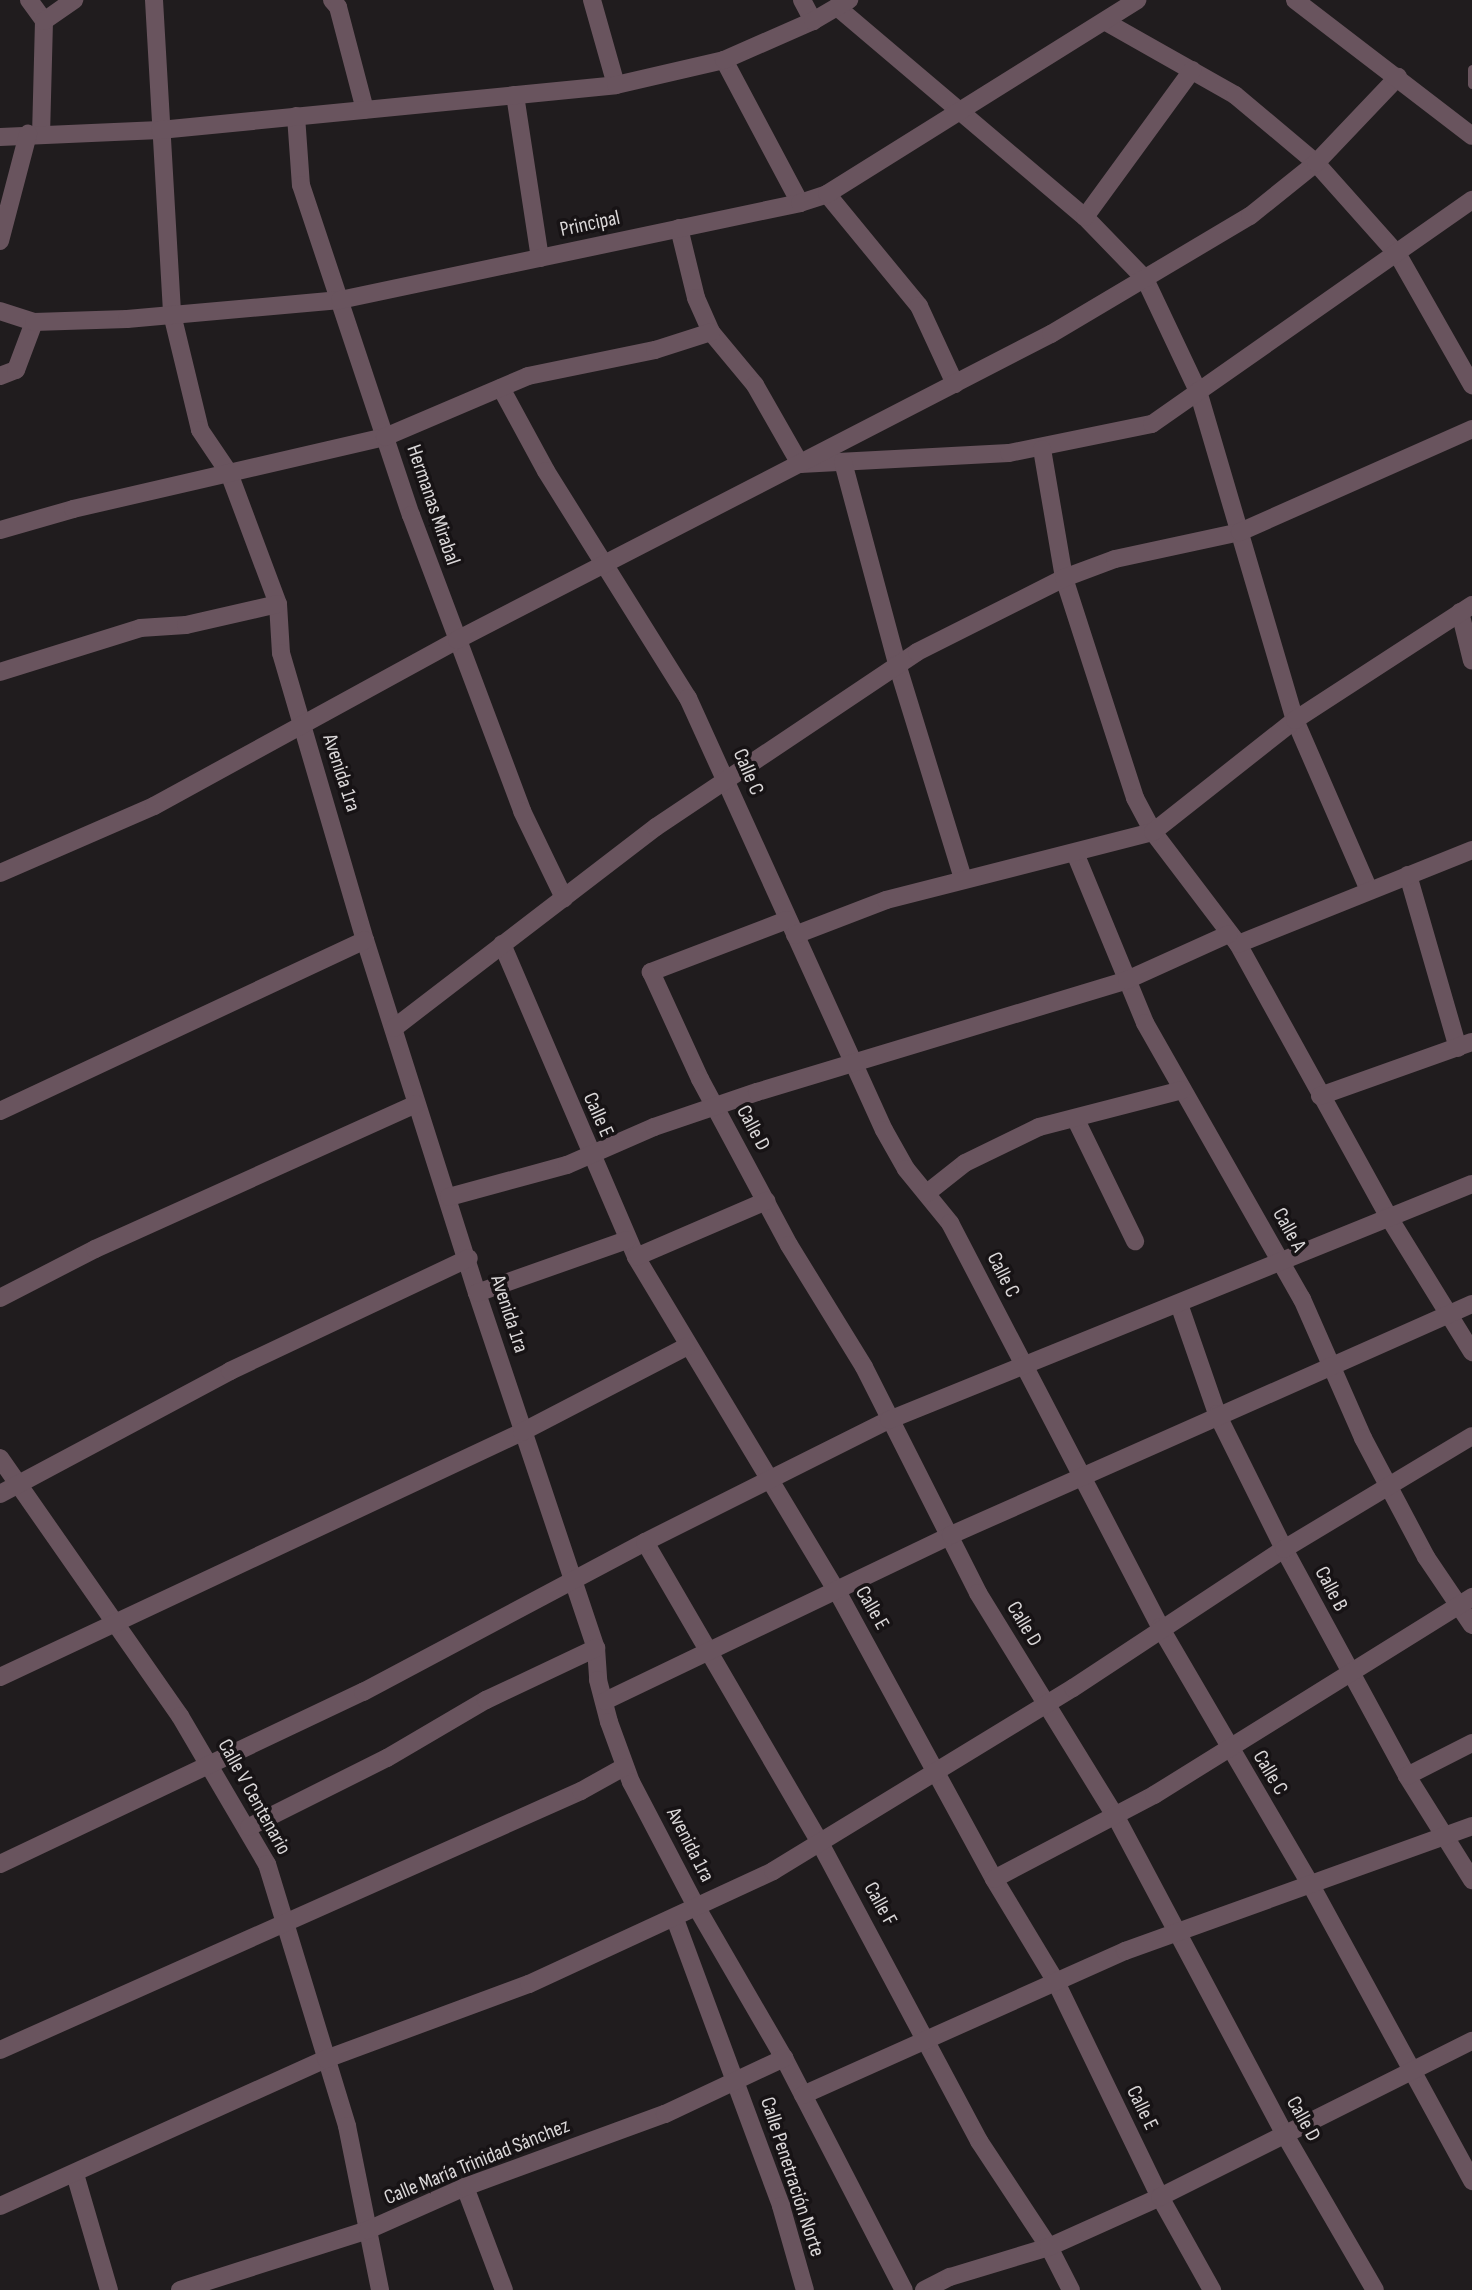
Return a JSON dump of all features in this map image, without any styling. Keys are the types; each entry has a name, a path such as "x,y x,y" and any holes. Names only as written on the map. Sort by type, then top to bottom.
{"street":[{"path":"0,242 34,134 44,22 29,0"},
{"path":"44,22 74,0"},
{"name":"Avenida 1ra","path":"154,0 172,314 200,430 229,473 278,604 281,653 365,940 416,1104 469,1258 477,1293 522,1432 596,1648 605,1701 624,1767 697,1908 784,2058 904,2290"},
{"path":"592,0 617,85"},
{"path":"802,0 813,21"},
{"name":"Principal","path":"0,311 34,321 172,314 340,300 800,203 828,194 1106,22 1137,0"},
{"path":"1295,0 1472,136"},
{"path":"341,3 365,110"},
{"path":"0,136 160,130 617,85 724,60 813,21 843,3 959,114 1085,217 1144,279 1198,391 1295,720 1369,890"},
{"path":"1106,22 1235,95 1316,163 1398,255 1472,385"},
{"path":"724,60 800,203"},
{"path":"1085,217 1192,70"},
{"path":"0,873 154,806 457,640 955,384 1144,279 1250,216 1316,163 1398,77"},
{"path":"514,95 540,258"},
{"name":"Hermanas Mirabal","path":"296,117 301,185 385,437 457,640 522,811 564,898"},
{"path":"828,194 919,306 955,384"},
{"path":"800,464 1042,449 1152,424 1398,255 1472,200"},
{"path":"679,228 696,298 711,332 755,385 800,464"},
{"path":"8,373 34,321"},
{"path":"0,530 385,437 527,376 655,350 711,332"},
{"name":"Calle C","path":"501,388 688,698 855,1066 901,1159 927,1193 973,1265 1021,1364 1085,1479 1160,1627 1312,1887 1472,2181"},
{"path":"394,1028 724,779 897,664 1064,578 1115,559 1240,532 1472,429"},
{"path":"1042,449 1064,578 1126,776 1153,832 1233,939 1388,1216 1472,1352"},
{"path":"843,462 897,664 963,879"},
{"path":"0,671 140,628 186,625 278,604"},
{"path":"791,927 963,879 1153,832 1295,720 1466,609 1472,661"},
{"path":"449,1197 508,1183 716,1107 1127,980 1472,850"},
{"name":"Calle A","path":"1075,853 1127,980 1182,1090 1280,1260 1426,1557 1466,1601 1472,1625"},
{"path":"1320,1096 1465,1045 1408,875"},
{"name":"Calle D","path":"791,927 652,972 716,1107 766,1200 835,1314 951,1535 978,1593 1116,1817 1179,1931 1285,2135 1375,2290"},
{"path":"0,1111 365,940"},
{"name":"Calle E","path":"502,944 636,1256 686,1347 836,1591 994,1879 1055,1980 1160,2197 1212,2290"},
{"path":"927,1193 965,1163 1039,1128 1182,1090"},
{"path":"0,1298 95,1249 416,1104"},
{"path":"1076,1120 1135,1241"},
{"path":"0,1864 363,1692 645,1542 890,1420 1021,1364 1180,1304 1280,1260 1472,1184"},
{"path":"636,1256 766,1200"},
{"path":"477,1293 628,1240"},
{"path":"0,1494 230,1371 469,1258"},
{"name":"Calle B","path":"1180,1304 1217,1414 1284,1549 1407,1776 1448,1837 1472,1880"},
{"path":"605,1701 951,1535 1085,1479 1217,1414 1472,1304"},
{"path":"0,1677 114,1621 522,1432 686,1347"},
{"path":"0,2206 326,2059 529,1984 697,1908 820,1843 938,1773 1160,1627 1472,1436"},
{"name":"Calle V Centenario","path":"0,1458 114,1621 211,1765 249,1827 287,1921 347,2126 380,2290"},
{"name":"Calle F","path":"645,1542 711,1651 820,1843 927,2038 979,2141 1049,2247 1071,2290"},
{"path":"994,1879 1116,1817 1466,1601"},
{"path":"249,1827 387,1758 486,1700 596,1648"},
{"path":"1407,1776 1472,1743"},
{"path":"0,2050 581,1791 624,1767"},
{"path":"803,2095 1055,1980 1179,1931 1312,1887 1472,1826"},
{"name":"Calle Penetración Norte","path":"675,1919 736,2080 805,2290"},
{"path":"924,2290 950,2277 1049,2247 1160,2197 1472,2040"},
{"name":"Calle María Trinidad Sánchez","path":"180,2290 368,2230 465,2188 665,2114 784,2058"},
{"path":"75,2174 110,2290"},
{"path":"465,2188 504,2290"}],"lane":[{"path":"1472,69 1472,84"}]}
